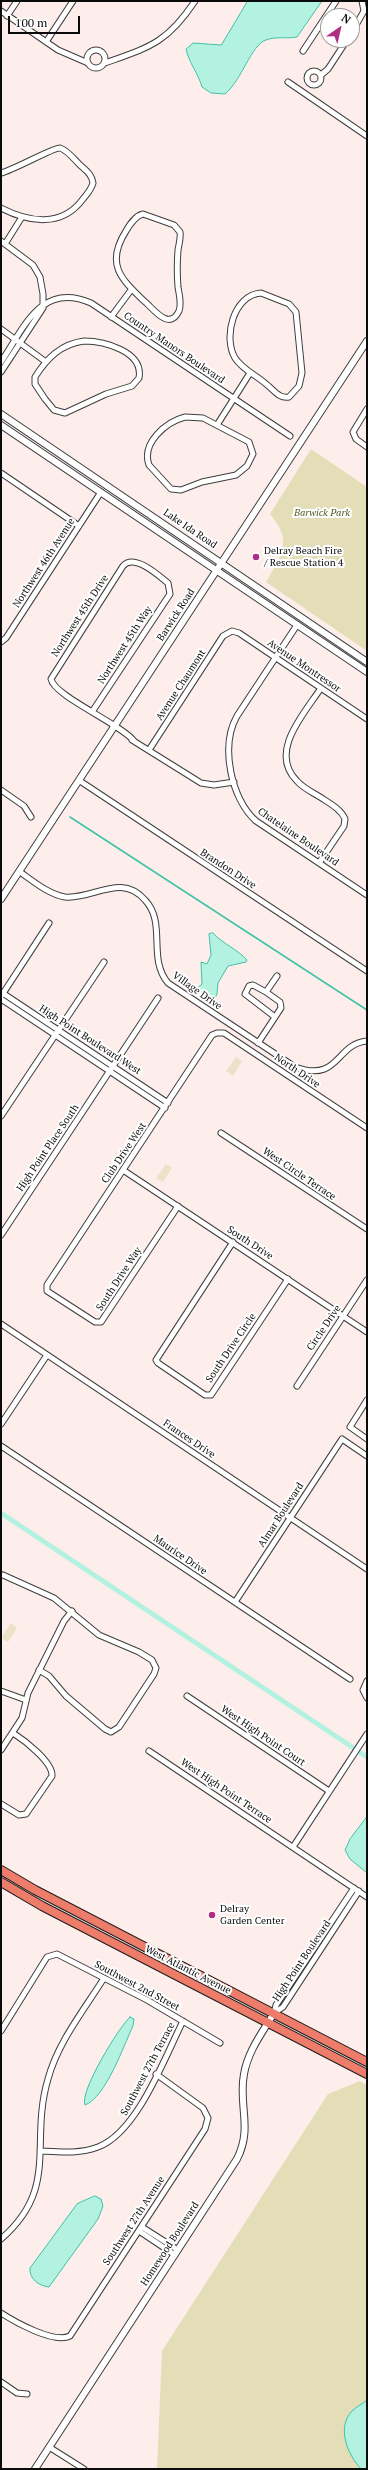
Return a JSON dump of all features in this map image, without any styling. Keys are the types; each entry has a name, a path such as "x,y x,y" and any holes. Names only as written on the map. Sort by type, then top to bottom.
{"main road":[{"name":"West Atlantic Avenue","path":"1,1870 135,1942 367,2062"},
{"name":"West Atlantic Avenue","path":"1,1882 367,2074"},
{"path":"130,1951 135,1942"}],"street":[{"path":"7,16 17,1"},
{"path":"46,42 73,1"},
{"path":"1,11 58,50 78,57 92,67 98,68 115,59 144,50 166,36 181,21 195,1"},
{"path":"303,51 336,1"},
{"path":"360,18 364,11 362,1"},
{"path":"321,74 328,69 342,48"},
{"path":"78,57 96,50 115,59"},
{"path":"88,54 88,63"},
{"path":"104,54 105,63"},
{"path":"288,82 367,136"},
{"path":"1,173 27,164 52,149 59,148 65,150 91,177 90,190 78,205 66,214 44,220 22,217 1,208"},
{"path":"143,214 177,226 181,236 177,262 180,307 178,313 169,319 162,318 131,290 122,279 117,262 121,241 129,227 136,218 143,214"},
{"path":"1,372 21,344 43,308 42,284 38,271 29,260 3,243 22,217"},
{"path":"111,317 131,290"},
{"path":"261,293 284,302 294,309 302,373 295,392 286,397 279,395 250,373 240,365 233,354 230,343 230,331 233,320 241,305 252,295 261,293"},
{"name":"Country Manors Boulevard","path":"42,304 62,298 77,298 91,303 290,436"},
{"path":"1,362 38,307 42,304"},
{"path":"1,329 46,362"},
{"path":"93,341 109,344 124,352 136,364 139,374 132,386 95,398 73,411 61,413 51,407 35,384 36,377 46,362 68,344 93,341"},
{"name":"Barwick Road","path":"1,899 80,781 367,341"},
{"path":"217,425 250,373"},
{"path":"367,409 354,429 354,436 367,447"},
{"name":"Lake Ida Road","path":"1,414 367,662"},
{"path":"185,417 203,418 217,425 251,444 253,454 249,463 236,475 202,482 181,490 171,489 148,462 151,445 158,433 169,424 185,417"},
{"name":"Lake Ida Road","path":"1,425 367,672"},
{"path":"1,473 79,526"},
{"name":"Northwest 46th Avenue","path":"1,642 6,638 101,492"},
{"name":"Northwest 45th Drive","path":"92,712 56,688 52,682 52,676 123,566 128,562 138,563 166,581 170,587"},
{"name":"Northwest 45th Way","path":"92,712 170,594 170,587"},
{"name":"Chatelaine Boulevard","path":"297,625 237,716 230,730 229,753 234,782 241,804 250,816 367,894"},
{"name":"Avenue Montressor","path":"231,632 239,633 367,719"},
{"name":"Avenue Chaumont","path":"149,750 223,636 231,632"},
{"path":"319,863 344,826 345,819 340,811 297,782 288,767 286,754 290,735 321,688"},
{"path":"92,712 129,735 134,741 201,783 214,785 234,782"},
{"name":"Brandon Drive","path":"80,781 367,971"},
{"path":"1,790 24,806 31,817"},
{"name":"Village Drive","path":"20,872 60,896 74,897 118,887 137,892 146,900 154,914 157,959 164,978 173,987 295,1067 317,1071 334,1065 353,1046 367,1041"},
{"path":"2,994 49,923"},
{"path":"1,1116 104,962"},
{"path":"266,992 277,976"},
{"path":"258,1043 276,1017 282,1005 257,985 249,986 245,994 276,1017"},
{"name":"High Point Boulevard West","path":"2,994 168,1103"},
{"name":"High Point Place South","path":"1,1235 158,998"},
{"name":"High Point Boulevard West","path":"1,999 165,1108"},
{"name":"Club Drive West","path":"47,1285 212,1036 217,1033"},
{"name":"North Drive","path":"217,1033 224,1033 367,1128"},
{"name":"West Circle Terrace","path":"221,1133 367,1229"},
{"name":"South Drive","path":"123,1170 367,1332"},
{"name":"South Drive Way","path":"47,1285 47,1291 95,1322 102,1322 178,1206"},
{"name":"South Drive Circle","path":"233,1242 156,1360 158,1363 205,1395 211,1395 288,1279"},
{"name":"Circle Drive","path":"297,1386 367,1280"},
{"name":"Frances Drive","path":"1,1324 367,1570"},
{"path":"1,1424 47,1355"},
{"path":"367,1400 350,1427 367,1439"},
{"name":"Almar Boulevard","path":"235,1602 342,1439 367,1456"},
{"name":"Maurice Drive","path":"1,1446 350,1679"},
{"path":"3,1575 54,1598 104,1638 139,1652 154,1663 156,1668 154,1674 119,1727 114,1731 108,1731 66,1696 49,1676 39,1670"},
{"path":"1,1750 24,1715 26,1700 39,1670 64,1621 72,1611"},
{"path":"366,1697 363,1690 367,1680"},
{"path":"1,1691 26,1700"},
{"name":"West High Point Court","path":"187,1696 329,1791"},
{"path":"1,1804 22,1815 28,1812 52,1776 51,1770 28,1743 13,1732"},
{"path":"367,1734 293,1847 367,1897"},
{"name":"West High Point Terrace","path":"149,1751 293,1847"},
{"name":"High Point Boulevard","path":"274,2014 276,2005 356,1890"},
{"name":"Southwest 2nd Street","path":"1,2031 45,1960 50,1955 57,1954 184,2021 220,2043"},
{"path":"1,2240 23,2217 34,2198 39,2178 43,2102 51,2070 62,2045 104,1978"},
{"name":"Homewood Boulevard","path":"35,2469 177,2253 241,2151 246,2133 244,2075 250,2054 274,2014"},
{"name":"Southwest 27th Terrace","path":"40,2151 81,2151 110,2142 120,2133 133,2118 184,2021"},
{"name":"Southwest 27th Avenue","path":"1,2313 37,2331 67,2338 205,2129 208,2122 205,2111 156,2074"},
{"path":"140,2229 177,2253"},
{"path":"1,2382 17,2393 27,2394"},
{"path":"49,2447 84,2469"}],"green space":[{"name":"Barwick Park","path":"311,449 367,487 367,651 266,582 277,563 283,548 281,532 270,514"},
{"path":"360,2081 367,2085 367,2469 157,2469 162,2351 328,2094"}],"shaded area":[{"path":"248,1 322,1 297,37 274,38 261,43 231,88 225,94 211,93 202,87 186,49 193,43 221,45"},
{"path":"213,933 247,960 246,962 228,966 218,983 217,994 214,1000 196,989 202,984 201,962 207,964 211,955 209,934"},
{"path":"236,1057 242,1061 233,1076 226,1071"},
{"path":"166,1164 172,1168 163,1182 156,1178"},
{"path":"11,1623 17,1628 8,1642 1,1638"},
{"path":"367,1817 367,1873 350,1859 345,1850 350,1839"},
{"path":"130,2017 134,2019 133,2026 107,2082 93,2100 85,2105 88,2087 101,2060 117,2033"},
{"path":"95,2196 101,2199 103,2206 98,2219 49,2287 35,2281 31,2275 30,2268 77,2204"},
{"path":"367,2400 367,2469 361,2469 348,2449 344,2433 347,2418 355,2408"}],"waterway":[{"path":"70,817 367,1010"},
{"path":"1,1513 367,1757"}],"place":[{"name":"Delray Beach Fire / Rescue Station 4","path":"256,557"},
{"name":"Delray Garden Center","path":"212,1915"}]}
